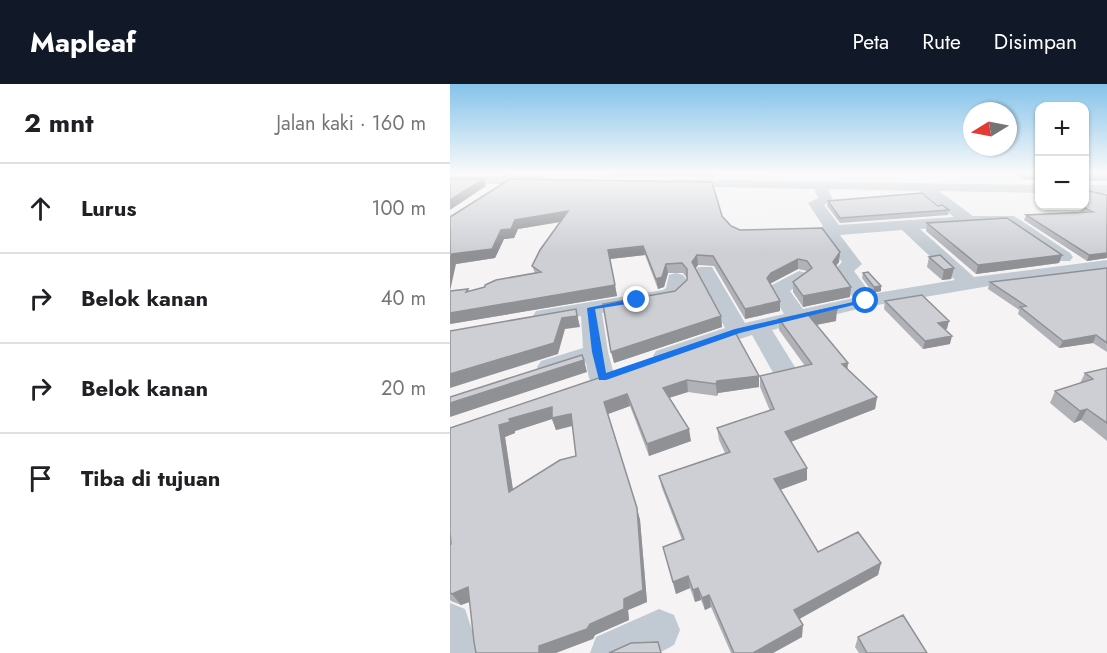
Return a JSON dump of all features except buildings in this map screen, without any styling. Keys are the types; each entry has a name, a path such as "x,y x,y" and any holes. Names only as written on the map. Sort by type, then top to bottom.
{"street":[{"path":"826,200 815,203 832,227 828,231"},
{"path":"941,200 969,221"},
{"path":"828,231 1008,219 1081,268"},
{"path":"906,225 971,283"},
{"path":"828,231 853,264 843,270 866,301"},
{"path":"647,362 748,328 866,301 971,283 1107,266"},
{"path":"705,271 785,372"},
{"path":"796,316 779,289 799,277"},
{"path":"523,320 669,295 676,290 676,279"},
{"path":"591,308 596,352 592,381 625,370"},
{"path":"529,374 596,352"},
{"path":"450,624 458,653"},
{"path":"612,653 659,630"}],"route":[{"path":"637,300 591,308 596,352 602,378 738,331 866,301"}]}
